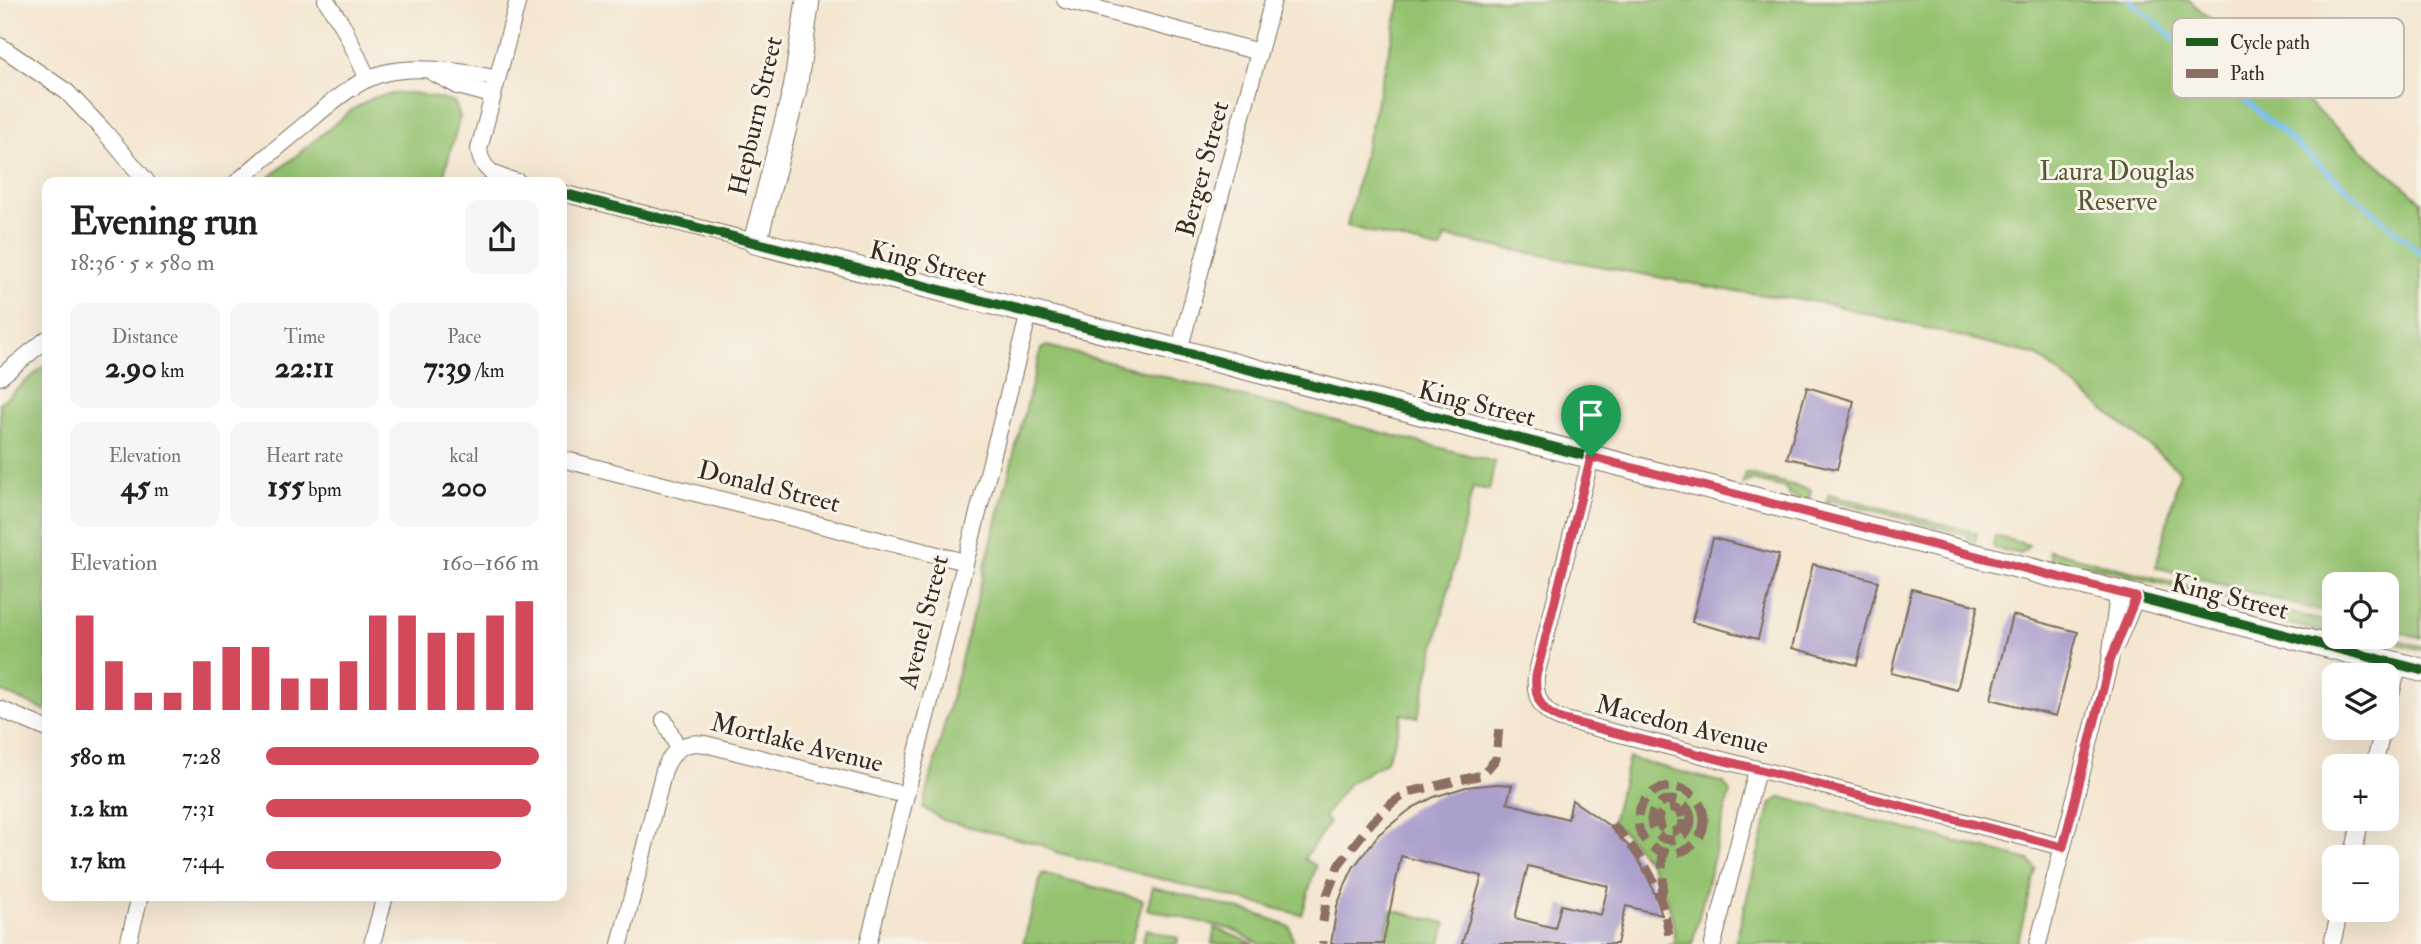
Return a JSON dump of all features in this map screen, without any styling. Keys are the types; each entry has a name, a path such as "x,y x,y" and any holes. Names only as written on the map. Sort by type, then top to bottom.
{"street":[{"path":"326,0 343,26 368,79"},
{"path":"504,177 490,172 480,159 481,138 518,0"},
{"name":"Hepburn Street","path":"755,242 795,89 808,0"},
{"path":"1065,0 1259,52"},
{"name":"Berger Street","path":"1179,351 1273,0"},
{"path":"0,46 66,92 143,177"},
{"path":"243,177 341,95 368,79 398,70 463,70 497,79"},
{"path":"430,71 458,86 492,95"},
{"name":"King Street","path":"567,197 755,242 2410,667"},
{"name":"Avenel Street","path":"868,944 1029,313"},
{"path":"0,377 42,343"},
{"name":"Macedon Avenue","path":"1591,457 1536,676 1535,686 1540,703 1549,714 1757,770 2063,847"},
{"name":"Donald Street","path":"567,460 965,562"},
{"path":"2038,944 2127,595"},
{"path":"2399,688 2410,667"},
{"path":"0,709 42,727"},
{"name":"Mortlake Avenue","path":"664,720 678,748"},
{"name":"Mortlake Avenue","path":"620,944 664,770 678,748 690,743 705,744 905,794"},
{"path":"1713,944 1757,770"},
{"path":"128,944 139,901"},
{"path":"373,944 384,901"},
{"path":"2332,944 2337,922"}],"green space":[{"name":"Laura Douglas Reserve","path":"1401,0 2189,0 2210,18 2172,18 2172,98 2302,98 2421,201 2421,638 2399,632 2399,572 2322,572 2322,612 2156,567 2180,471 2036,355 1824,303 1726,290 1445,237 1441,250 1347,226"},
{"path":"414,93 454,102 460,116 443,177 270,177 353,109 375,97"},
{"path":"1047,346 1495,462 1489,490 1473,487 1418,717 1402,714 1394,744 1385,762 1348,784 1324,817 1329,823 1304,859 1316,866 1302,915 1055,852 1042,845 943,820 923,808 1041,349"},
{"path":"42,368 42,709 0,691 0,403"},
{"path":"1746,473 1811,490 1809,499 1790,496 1786,488 1752,480 1743,484"},
{"path":"1829,494 1977,533 1975,541 1971,543 1966,535 1833,500 1826,503"},
{"path":"1995,536 2029,545 2021,554 1994,548"},
{"path":"2049,550 2322,621 2322,632 2243,612 2236,603 2088,565 2079,570 2052,563"},
{"path":"2399,640 2421,646 2421,650 2399,644"},
{"path":"1629,758 1724,783 1730,792 1692,944 1674,944 1670,909 1657,876 1637,847 1612,822"},
{"path":"1781,797 2029,860 2036,870 2017,944 1735,944 1771,803"},
{"path":"1042,873 1143,900 1131,944 1023,944"},
{"path":"1153,887 1260,915 1290,927 1294,944 1260,944 1234,930 1147,909"},
{"path":"1391,910 1446,923 1441,944 1383,944"},
{"path":"1215,928 1254,944 1212,944"},
{"path":"1146,929 1178,938 1177,944 1142,944"}],"building":[{"path":"1807,387 1854,401 1837,469 1787,458"},
{"path":"1713,538 1779,555 1758,639 1692,622"},
{"path":"1813,564 1878,581 1857,665 1792,648"},
{"path":"1912,589 1978,606 1957,690 1891,673"},
{"path":"2012,615 2078,632 2056,716 1991,699"},
{"path":"1512,785 1507,803 1568,819 1572,800 1611,827 1631,849 1648,876 1662,915 1626,906 1617,944 1462,944 1482,876 1401,856 1383,944 1331,944 1337,906 1346,883 1353,868 1379,834 1412,808 1434,797 1466,787","holes":["1528,866 1608,886 1601,915 1561,905 1555,928 1515,918"]}],"waterway":[{"path":"2130,0 2172,37"},
{"path":"2243,98 2421,253"}],"marked path":[{"path":"1323,922 1327,895 1339,864 1372,822 1392,803 1409,792 1482,775 1496,759 1499,727"},
{"path":"1664,787 1678,787 1690,792 1699,801 1704,820 1702,833 1695,844 1678,853 1664,853 1652,848 1643,839 1638,827 1638,813 1643,801 1652,792 1664,787"},
{"path":"1671,800 1679,801 1685,806 1690,812 1691,820 1690,828 1685,834 1679,839 1671,840 1663,839 1657,834 1652,828 1651,820 1652,812 1657,806 1663,801 1671,800"},
{"path":"1671,808 1679,812 1683,820 1679,828 1671,832 1663,828 1659,820 1663,812 1671,808"},
{"path":"1612,825 1635,851 1652,879 1664,910 1670,944"},
{"path":"1661,895 1664,847"}],"cycle path":[{"path":"567,194 2421,670"},
{"path":"1591,457 1536,676 1538,697 1548,712 1561,719 2063,847"}],"route":[{"path":"1591,457 2136,597 2110,661 2063,847 1549,714 1540,703 1535,686 1536,676 1591,457"}]}
